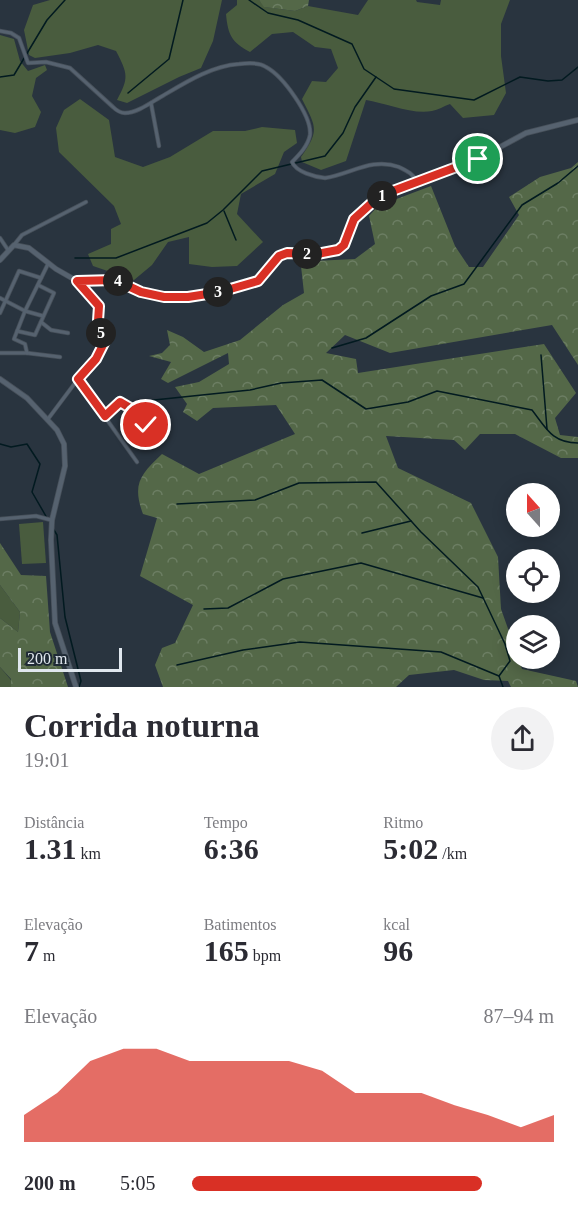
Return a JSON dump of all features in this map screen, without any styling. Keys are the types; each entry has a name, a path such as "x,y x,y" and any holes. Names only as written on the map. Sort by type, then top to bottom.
{"street":[{"path":"0,31 11,33 19,38 28,63 46,62 70,68 118,111 126,113 135,111 216,69 239,64 268,67 298,101 308,124 310,135 302,152 292,162 296,168 325,178 373,163 384,163 410,172 418,182"},
{"path":"151,102 159,146"},
{"path":"77,281 115,280 141,292 164,297 188,297 220,292 258,281 279,256 287,253 317,254 338,250 344,245 354,219 375,200 478,159 526,133 578,120"},
{"path":"0,260 22,235 86,202"},
{"path":"0,238 8,250"},
{"path":"14,245 29,248 77,281 99,306 98,321 105,341 96,359 48,419"},
{"path":"27,352 25,344 14,339 25,310 49,263"},
{"path":"0,313 20,271 42,278"},
{"path":"17,331 35,335 41,322 54,292 38,285"},
{"path":"0,298 43,316"},
{"path":"41,322 51,330 68,333"},
{"path":"0,353 27,352 60,357"},
{"path":"0,379 27,398 61,436 65,466 52,524 55,623 76,687"},
{"path":"78,379 137,462"},
{"path":"105,416 120,402 132,409 148,426 164,418"},
{"path":"0,519 36,516 52,524"}],"green space":[{"path":"50,0 222,0 213,41 201,68 127,103 117,100 126,76 116,51 98,45 70,53 35,58 29,55 24,30 33,5"},
{"path":"237,0 259,0 265,7 295,11 308,6 358,15 368,0 416,0 440,5 441,0 510,0 501,24 501,56 506,93 494,115 463,118 450,104 424,112 366,100 346,161 321,170 302,162 301,157 311,140 314,128 302,99 312,81 326,82 338,68 331,49 315,47 293,32 272,34 250,52 232,38 228,28 226,14 237,5"},
{"path":"259,0 309,0 308,6 295,11 264,7"},
{"path":"0,35 14,39 20,61 28,71 45,65 47,70 36,78 32,96 41,112 35,127 15,133 0,130"},
{"path":"80,99 109,120 115,157 143,167 170,157 213,131 245,131 262,127 295,130 297,143 284,152 275,174 241,194 237,214 263,242 237,266 212,267 189,264 189,237 168,242 152,265 134,280 93,266 88,254 111,244 111,229 121,224 114,206 59,152 56,128 64,110"},
{"path":"578,162 578,365 552,325 390,353 345,335 326,353 356,359 358,373 544,344 576,393 555,418 560,435 578,437 578,458 561,458 515,434 480,434 465,450 454,440 386,436 398,468 471,503 498,557 501,609 506,623 506,669 522,669 576,681 578,687 511,687 508,681 484,680 454,670 409,675 396,687 163,687 155,665 162,648 175,643 193,605 140,576 157,518 143,514 138,487 143,474 162,454 199,474 295,434 276,405 213,408 197,421 183,412 187,404 175,387 199,382 229,364 228,353 168,383 161,379 171,362 149,356 162,353 170,345 167,330 183,337 204,352 240,340 283,305 304,293 301,266 314,261 355,259 375,244 369,216 378,206 431,186 455,246 469,267 483,267 519,215 509,197 540,177 571,168"},
{"path":"43,522 46,563 22,564 19,524"},
{"path":"0,543 21,575 46,576 50,632 68,687 11,687 11,679 0,667 0,618 18,632 20,612 0,585"},
{"path":"0,585 20,612 18,632 0,618"},
{"path":"0,667 11,680 11,687 0,687"}],"waterway":[{"path":"0,77 14,75 47,20 65,0"},
{"path":"128,93 169,59 183,0"},
{"path":"249,0 268,13 298,20 352,44 364,69 394,89 474,100 520,77 548,81 562,80 578,67"},
{"path":"75,258 116,258 207,223 262,171 325,156 343,133 355,107 376,77"},
{"path":"332,348 366,338 431,296 464,284 522,205 558,183 578,166"},
{"path":"224,211 236,240"},
{"path":"541,355 547,429"},
{"path":"154,400 250,390 281,383 322,380 366,409 408,402 437,391 532,410 556,437 578,443"},
{"path":"0,444 11,447 27,444 40,464 32,492 47,518"},
{"path":"177,504 255,500 299,483 376,482 421,532 478,587 505,644 510,661 499,676"},
{"path":"362,533 411,521"},
{"path":"54,530 57,535 65,617 81,681 79,687"},
{"path":"204,609 228,608 283,579 361,563 483,598"},
{"path":"177,665 243,650 300,642 441,652 499,676 503,687"}],"route":[{"path":"146,425 132,409 120,402 105,416 78,379 96,359 105,341 99,328 99,306 77,281 115,280 141,292 164,297 188,297 220,292 258,281 279,256 287,253 317,254 338,250 344,245 354,219 375,200 390,192 478,159"}]}
